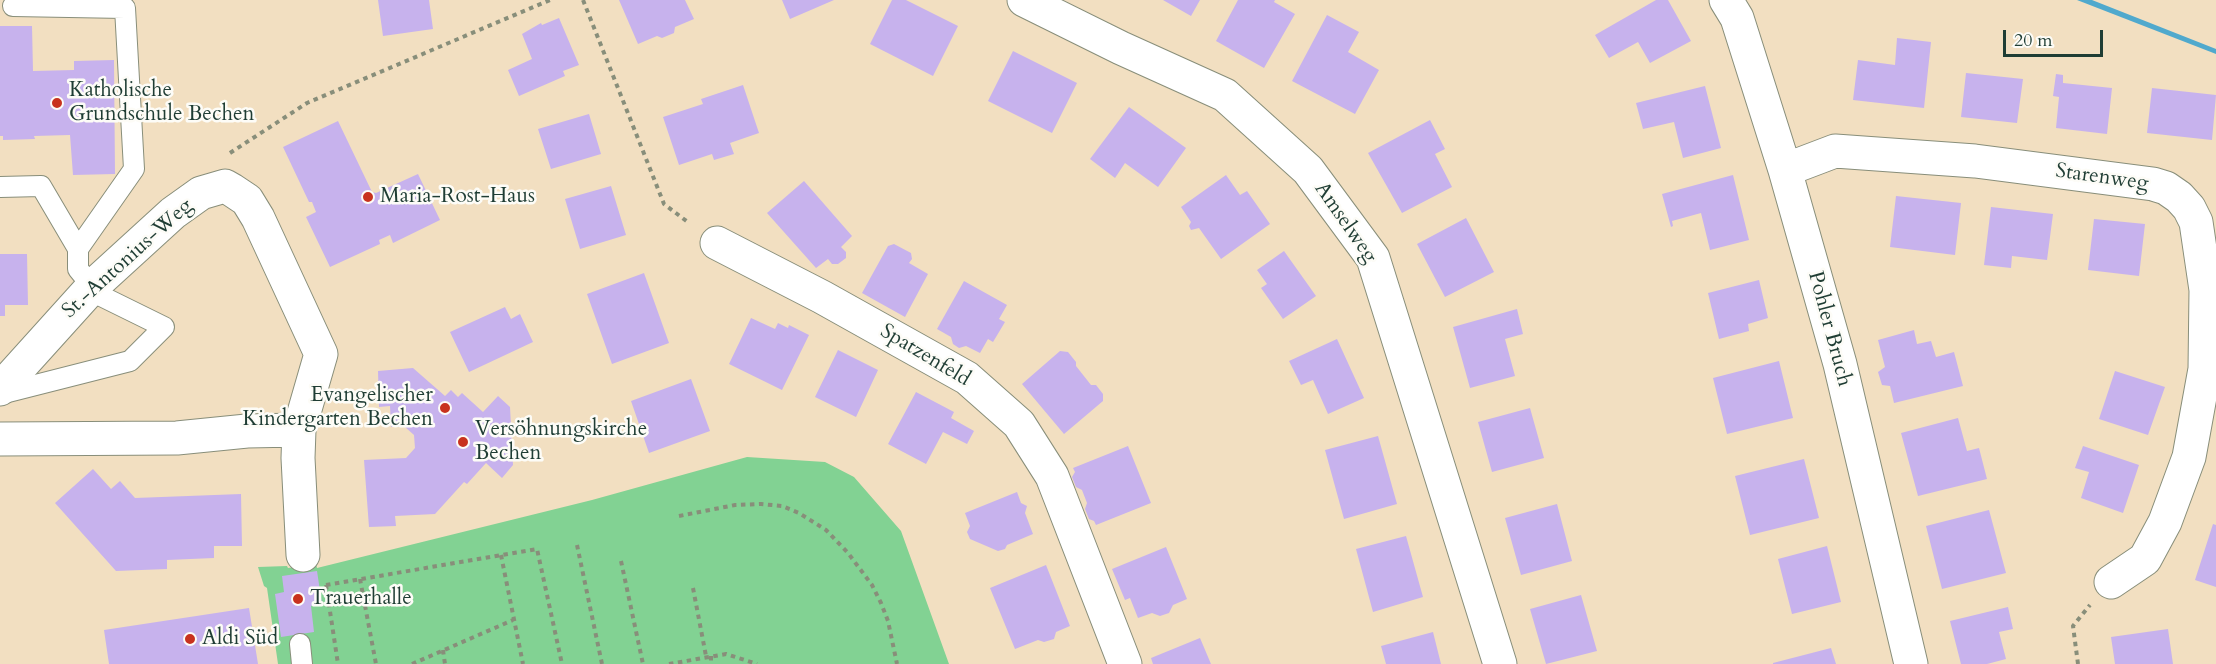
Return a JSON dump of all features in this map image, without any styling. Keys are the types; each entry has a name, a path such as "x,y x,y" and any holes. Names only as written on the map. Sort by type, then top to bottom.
{"street":[{"name":"Amselweg","path":"1024,0 1121,48 1225,95 1308,170 1373,258 1500,664"},
{"name":"Pohler Bruch","path":"1726,0 1737,18 1785,170 1840,364 1911,664"},
{"name":"Starenweg","path":"1785,170 1835,151 1975,161 2153,184 2173,192 2189,208 2196,222 2206,301 2205,369 2189,457 2165,522 2145,559 2111,582"},
{"name":"St.-Antonius-Weg","path":"0,389 93,286 173,213 201,193 225,186"},
{"path":"225,186 247,200 258,218 321,354 299,430 298,458 303,555"},
{"name":"Spatzenfeld","path":"717,243 822,297 967,378 1019,424 1052,476 1125,664"},
{"path":"0,439 177,438 247,431 299,430"}],"lane":[{"path":"13,6 125,8 134,169 78,249"},
{"path":"0,187 41,186 78,249 78,269 99,295 164,327 130,362 0,394"},
{"path":"300,644 302,664"}],"path":[{"path":"225,186 229,154 263,130 307,104 550,0"},
{"path":"583,0 664,204 717,243"},
{"path":"679,516 735,505 761,504 782,506 799,513 826,530 848,553 872,585 888,621 897,664"},
{"path":"577,545 602,664"},
{"path":"338,664 326,585 537,549 562,664"},
{"path":"501,555 523,664"},
{"path":"621,561 643,664"},
{"path":"360,579 376,664"},
{"path":"2078,664 2073,626 2111,582"},
{"path":"693,588 711,664"},
{"path":"412,664 513,620"},
{"path":"443,650 446,664"},
{"path":"669,664 726,654 757,664"}],"green space":[{"path":"747,457 825,462 854,477 901,531 949,664 278,664 267,588 264,586 258,567 287,566 288,568 316,564 317,568 592,500"}],"water":[{"path":"2077,0 2092,0 2216,49 2216,54"}],"building":[{"path":"378,0 429,0 433,29 383,36"},
{"path":"619,0 685,0 694,19 675,27 674,33 662,38 657,36 638,44"},
{"path":"782,0 834,0 790,19"},
{"path":"892,0 906,0 958,26 933,76 870,44"},
{"path":"1163,0 1200,0 1191,16"},
{"path":"1238,0 1275,0 1274,2 1295,14 1264,68 1216,41"},
{"path":"1656,0 1668,0 1691,41 1650,63 1638,42 1609,58 1595,35"},
{"path":"1327,15 1359,32 1348,52 1379,70 1355,114 1292,81"},
{"path":"559,18 579,65 563,71 565,76 519,96 508,70 532,59 522,34 541,23 542,25"},
{"name":"Katholische Grundschule Bechen","path":"0,26 32,26 33,71 74,70 74,61 114,60 115,174 73,175 70,135 3,140 3,136 0,136"},
{"path":"1897,38 1931,42 1924,108 1853,100 1858,60 1895,65"},
{"path":"1013,51 1077,83 1052,133 988,101"},
{"path":"1966,73 2023,79 2017,123 1961,117"},
{"path":"2056,74 2063,75 2063,83 2112,88 2107,134 2056,128 2059,97 2053,96"},
{"path":"743,85 759,133 730,143 734,154 714,160 712,154 679,165 663,117 703,104 701,99"},
{"path":"1705,86 1721,148 1683,158 1674,122 1643,129 1636,103"},
{"path":"2152,88 2216,95 2212,140 2147,133"},
{"path":"1129,107 1186,148 1158,187 1125,163 1115,178 1090,159"},
{"path":"589,114 601,154 551,169 538,129"},
{"path":"1430,120 1445,149 1435,154 1452,187 1402,213 1368,153"},
{"name":"Maria-Rost-Haus","path":"338,121 372,192 376,193 418,174 440,220 393,243 390,235 379,240 380,244 330,267 306,217 316,212 283,147"},
{"path":"1226,175 1240,195 1247,191 1270,224 1221,259 1199,228 1191,230 1189,226 1191,222 1181,207"},
{"path":"1733,175 1749,240 1710,250 1701,213 1672,221 1673,226 1671,227 1662,194"},
{"path":"804,181 852,236 841,247 846,252 846,258 838,264 832,264 828,259 816,268 767,213"},
{"path":"611,186 626,235 580,249 565,199"},
{"path":"1896,196 1961,203 1955,255 1890,247"},
{"path":"1991,207 2053,214 2047,260 2012,256 2011,268 1984,265"},
{"path":"1466,218 1494,272 1445,297 1417,244"},
{"path":"2094,219 2145,224 2139,276 2088,270"},
{"path":"894,244 911,253 912,259 909,263 928,274 905,317 862,293 888,246"},
{"path":"1284,251 1316,296 1283,319 1261,288 1267,284 1257,270"},
{"path":"0,254 27,254 28,305 5,305 5,316 0,316"},
{"path":"644,273 669,343 612,364 587,294"},
{"path":"1759,280 1768,318 1748,324 1749,331 1719,339 1708,293"},
{"path":"964,281 1007,305 999,319 1005,322 993,342 988,339 980,353 966,346 959,348 953,344 951,337 937,329"},
{"path":"505,307 511,319 520,314 533,342 469,372 450,332"},
{"path":"1517,309 1523,334 1505,339 1515,376 1470,388 1453,327"},
{"path":"751,318 775,329 778,323 788,328 789,325 809,335 782,390 729,364"},
{"path":"1914,330 1917,344 1931,341 1936,357 1954,352 1963,386 1894,403 1890,386 1882,385 1878,372 1885,367 1878,340"},
{"path":"1337,339 1364,398 1328,414 1313,380 1301,385 1289,361"},
{"path":"838,350 878,370 856,417 815,397"},
{"path":"1060,351 1068,352 1091,385 1096,385 1103,394 1103,401 1064,434 1022,384"},
{"path":"1779,361 1793,418 1727,434 1713,378"},
{"name":"Versöhnungskirche Bechen","path":"413,368 445,396 451,390 458,397 462,393 483,412 498,396 510,407 513,465 502,478 486,463 467,484 464,482 435,514 395,516 396,526 369,527 364,460 406,458 415,448 414,435 405,427 391,427 390,406 379,407 378,371"},
{"path":"2115,371 2165,387 2148,435 2099,419"},
{"path":"691,379 710,431 649,453 631,401"},
{"path":"916,392 954,412 951,418 974,431 967,444 943,432 926,464 888,444"},
{"path":"1530,408 1544,458 1492,472 1478,422"},
{"path":"1958,418 1967,451 1979,448 1987,479 1918,496 1901,433"},
{"path":"1378,436 1397,504 1344,519 1325,450"},
{"path":"1128,446 1151,503 1096,525 1089,519 1085,509 1087,503 1082,490 1076,487 1072,477 1075,472 1073,468"},
{"path":"2083,446 2139,465 2123,513 2081,498 2089,472 2075,468"},
{"path":"1804,459 1819,518 1750,535 1735,476"},
{"path":"93,469 111,489 120,481 135,498 241,494 242,546 214,546 214,558 167,560 167,569 116,571 55,503"},
{"path":"1017,492 1021,503 1027,506 1025,513 1033,534 998,551 970,539 967,532 970,526 965,513"},
{"path":"1557,504 1572,561 1521,575 1505,518"},
{"path":"1989,510 2006,573 1942,589 1926,526"},
{"path":"2213,524 2216,525 2216,587 2195,580"},
{"path":"1406,536 1423,597 1373,612 1356,549"},
{"path":"1827,546 1841,602 1792,614 1778,559"},
{"path":"1166,547 1187,599 1173,605 1169,613 1160,616 1152,613 1138,618 1130,598 1125,600 1112,569"},
{"path":"1046,565 1070,626 1056,632 1054,639 1044,642 1038,640 1015,649 990,588"},
{"name":"Trauerhalle","path":"317,571 322,604 311,606 314,632 281,637 275,594 284,592 282,576"},
{"path":"1581,595 1597,651 1546,664 1530,609"},
{"path":"2008,607 2013,629 1999,632 2006,659 1987,664 1961,664 1950,621"},
{"name":"Aldi Süd","path":"249,608 258,664 109,664 104,630"},
{"path":"2168,629 2173,664 2115,664 2111,637"},
{"path":"1433,632 1441,664 1386,664 1381,646"},
{"path":"1200,638 1211,664 1153,664 1151,658"},
{"path":"1831,648 1836,664 1773,664 1773,663"}],"place":[{"name":"Katholische Grundschule Bechen","path":"57,103"},
{"name":"Maria-Rost-Haus","path":"368,197"},
{"name":"Evangelischer Kindergarten Bechen","path":"445,408"},
{"name":"Versöhnungskirche Bechen","path":"463,442"},
{"name":"Trauerhalle","path":"298,599"},
{"name":"Aldi Süd","path":"190,639"}]}
